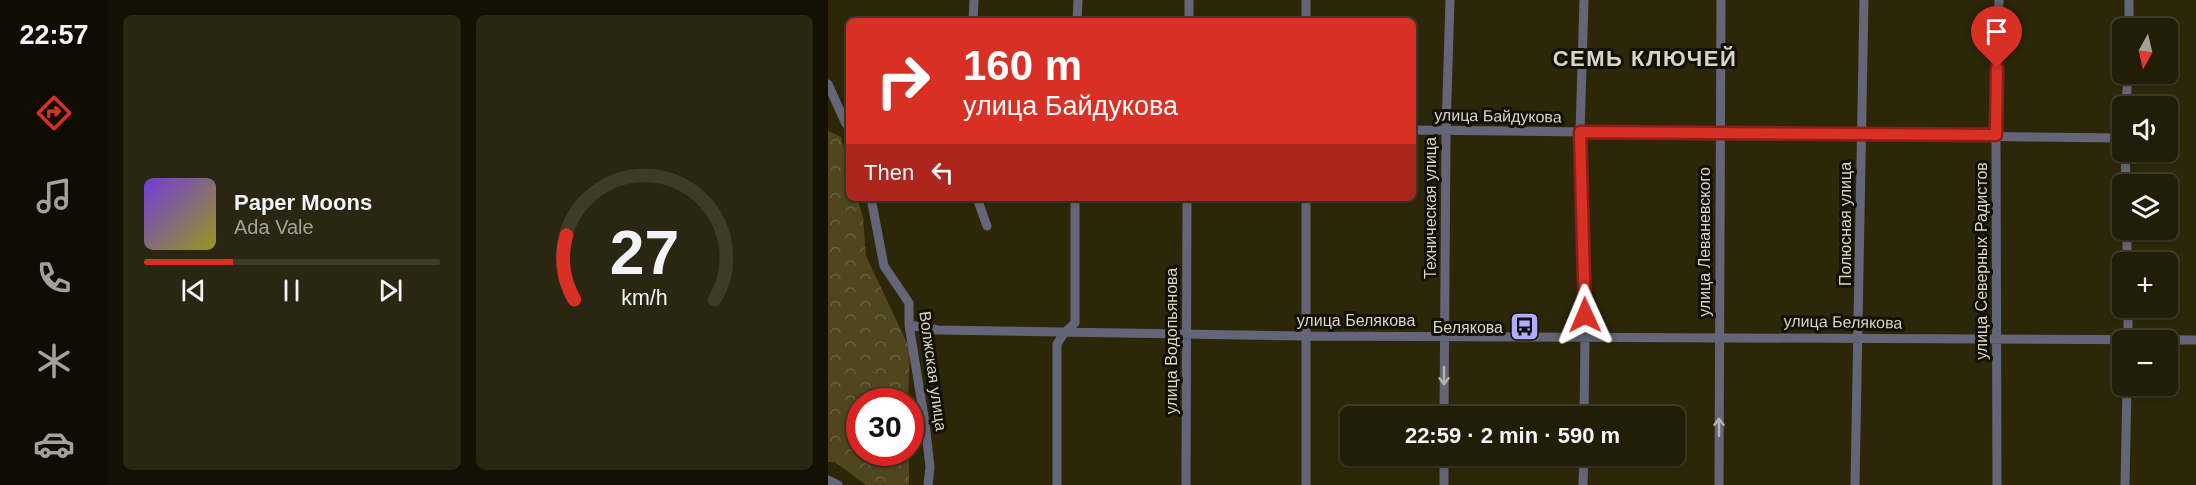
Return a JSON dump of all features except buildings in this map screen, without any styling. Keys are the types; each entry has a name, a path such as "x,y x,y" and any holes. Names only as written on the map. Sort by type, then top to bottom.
{"street":[{"path":"973,18 974,0"},
{"path":"1077,18 1078,0"},
{"path":"1189,0 1189,18"},
{"path":"1306,0 1306,18"},
{"name":"Техническая улица","path":"1444,406 1446,129 1450,0"},
{"path":"1584,0 1580,132 1585,338 1584,406"},
{"name":"улица Леваневского","path":"1719,485 1721,0"},
{"name":"Полюсная улица","path":"1855,485 1860,338 1860,135 1864,0"},
{"name":"улица Северных Радистов","path":"1997,485 1998,0"},
{"path":"2129,18 2130,0"},
{"path":"828,84 846,123"},
{"name":"улица Байдукова","path":"1416,130 2112,138"},
{"name":"Волжская улица","path":"872,201 884,266 909,303 909,325 930,467 928,485"},
{"path":"978,201 987,226"},
{"path":"1057,485 1057,344 1064,333 1075,324 1075,201"},
{"name":"улица Водопьянова","path":"1186,485 1187,201"},
{"path":"1306,201 1306,485"},
{"name":"улица Белякова","path":"909,325 938,330 1305,336 1445,335 1585,338 1719,336 2112,340"},
{"name":"улица Белякова","path":"2178,340 2196,340"},
{"path":"2125,485 2127,396"},
{"path":"1444,466 1444,485"},
{"path":"1583,485 1584,466"},
{"path":"828,480 838,485"}],"green space":[{"path":"828,131 841,137 846,156 846,201 858,201 863,217 866,256 910,349 909,388 846,388 846,466 909,466 909,485 866,485 835,462 828,462"}],"place":[{"name":"Белякова","path":"1524,327"}],"district":[{"name":"СЕМЬ КЛЮЧЕЙ","path":"1645,58"}],"route":[{"path":"1585,315 1580,132 1719,135 1996,135 1997,68"}]}
